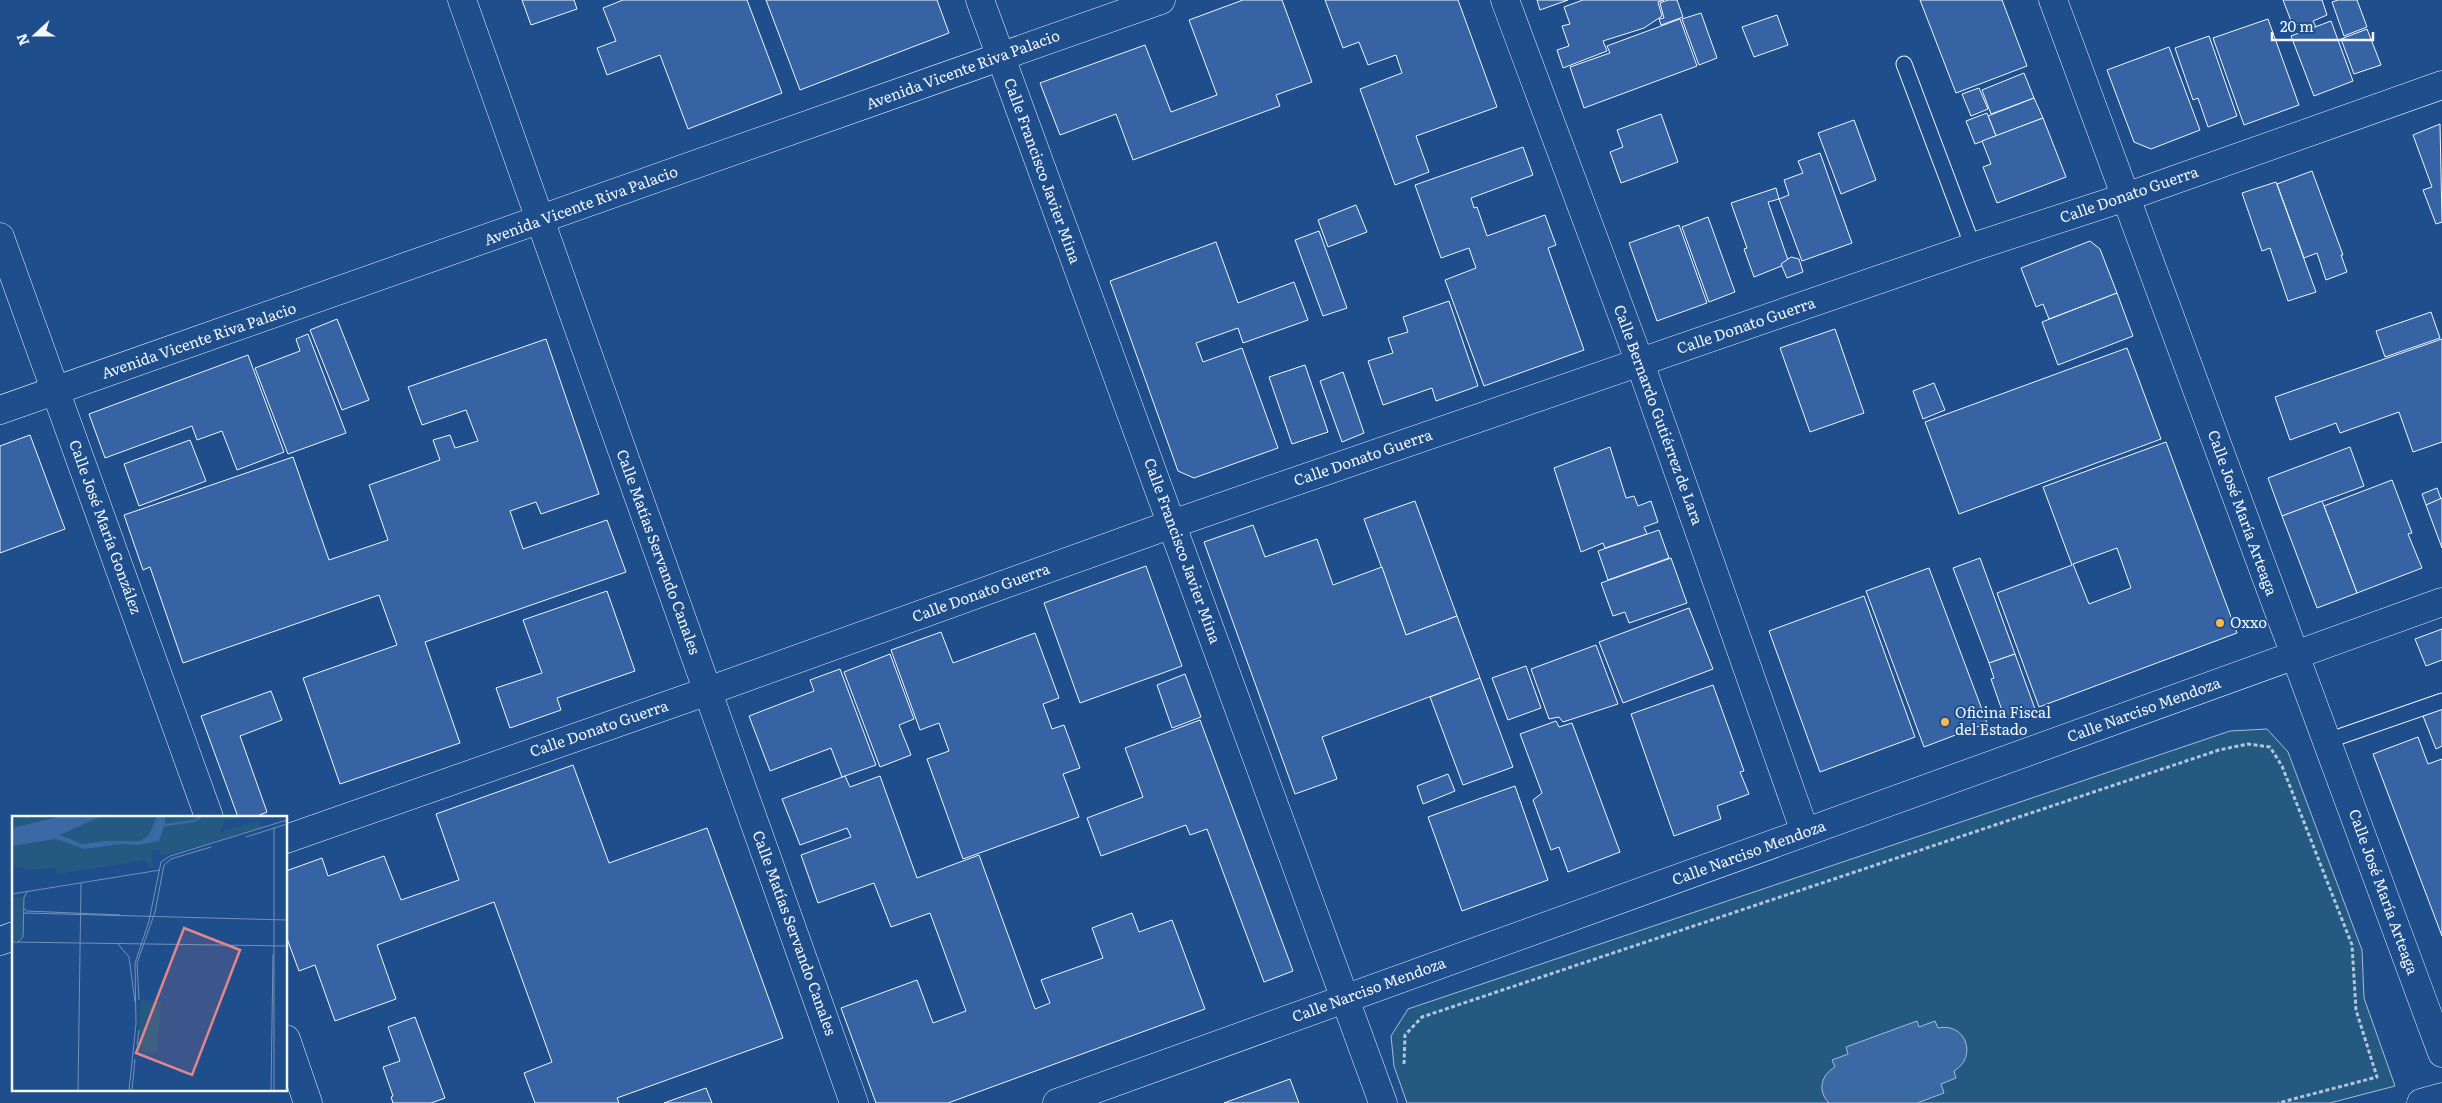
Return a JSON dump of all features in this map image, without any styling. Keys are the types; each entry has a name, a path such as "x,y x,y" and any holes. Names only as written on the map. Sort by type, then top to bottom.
{"street":[{"name":"Calle Matías Servando Canales","path":"462,0 854,1103"},
{"name":"Calle Francisco Javier Mina","path":"980,0 1383,1103"},
{"name":"Avenida Vicente Riva Palacio","path":"0,410 1161,0"},
{"name":"Calle Bernardo Gutiérrez de Lara","path":"1505,0 1640,363 1806,832"},
{"name":"Calle José María Arteaga","path":"2053,0 2442,1053"},
{"name":"Calle Donato Guerra","path":"288,838 708,691 1172,524 1973,247 2126,197 2442,85"},
{"name":"Calle José María González","path":"0,237 209,816"},
{"name":"Calle Narciso Mendoza","path":"1057,1103 2442,602"},
{"path":"288,1045 308,1103"},
{"path":"2421,1103 2442,1097"}],"lane":[{"path":"1904,64 1973,247"},
{"path":"2327,741 2442,702"}],"path":[{"path":"1404,1066 1405,1036 1422,1017 2219,750 2248,744 2270,747 2282,766 2352,946 2356,1010 2377,1077 2278,1103"}],"shaded area":[{"path":"2267,729 2288,752 2362,950 2364,998 2395,1086 2330,1103 1407,1103 1394,1066 1391,1036 1408,1009 2230,731"},
{"path":"1917,1021 1919,1027 1935,1021 1938,1028 1956,1030 1966,1042 1966,1058 1954,1071 1956,1078 1941,1084 1944,1093 1917,1103 1829,1103 1823,1093 1822,1084 1826,1074 1835,1067 1832,1060 1848,1054 1846,1047"}],"building":[{"path":"522,0 574,0 577,9 531,25"},
{"path":"623,0 747,0 782,93 688,129 660,55 607,75 597,48 616,41 603,8"},
{"path":"766,0 937,0 949,33 800,90"},
{"path":"1243,0 1282,0 1312,82 1276,95 1280,106 1133,160 1116,114 1060,135 1040,83 1145,45 1171,112 1217,95 1189,20"},
{"path":"1325,0 1458,0 1497,107 1416,136 1429,172 1395,185 1360,89 1402,73 1396,55 1368,65 1359,42 1343,48"},
{"path":"1537,0 1568,0 1540,10"},
{"path":"1583,0 1664,0 1658,2 1662,16 1644,28 1603,41 1607,51 1563,68 1557,50 1569,46 1562,26 1570,24 1564,7"},
{"path":"1668,0 1677,0 1683,17 1661,25 1659,19 1664,18 1660,3"},
{"path":"1920,0 2002,0 2027,66 1956,93"},
{"path":"2283,0 2322,0 2327,15 2313,21 2316,27 2302,31 2299,24 2293,26"},
{"path":"2338,0 2357,0 2367,27 2344,36 2332,2"},
{"path":"1701,13 1717,58 1699,65 1682,19"},
{"path":"1777,15 1788,45 1754,57 1742,27"},
{"path":"1680,19 1697,66 1584,108 1570,67 1610,53 1607,46"},
{"path":"2268,19 2299,105 2244,125 2213,38"},
{"path":"2331,21 2353,81 2314,96 2291,36"},
{"path":"2367,29 2381,65 2354,74 2341,39"},
{"path":"2209,36 2237,116 2208,127 2198,98 2193,100 2175,48"},
{"path":"2169,47 2200,130 2151,149 2134,142 2107,70"},
{"path":"2024,73 2034,98 1991,114 1982,90"},
{"path":"1979,88 1988,109 1971,116 1962,94"},
{"path":"2034,98 2043,118 1996,136 1988,116"},
{"path":"1987,113 1996,136 1975,144 1966,121"},
{"path":"1661,114 1678,162 1621,183 1610,152 1623,147 1617,130"},
{"path":"2043,118 2066,177 1997,203 1983,167 1991,164 1982,141"},
{"path":"1854,120 1876,180 1841,194 1818,133"},
{"path":"2440,124 2442,222 2436,224 2423,190 2432,187 2413,135"},
{"path":"1523,147 1533,175 1471,198 1474,208 1477,207 1487,236 1545,215 1556,245 1548,248 1584,350 1484,386 1445,280 1476,268 1469,248 1441,258 1415,185"},
{"path":"1820,153 1852,243 1802,261 1779,199 1789,195 1784,180 1803,173 1798,161"},
{"path":"2312,171 2343,255 2341,255 2347,272 2326,280 2317,253 2304,258 2277,184"},
{"path":"2276,182 2316,292 2288,301 2270,248 2262,251 2242,193"},
{"path":"1776,188 1779,199 1768,202 1789,263 1754,277 1744,249 1747,248 1731,203"},
{"path":"1356,205 1367,232 1328,247 1318,220"},
{"path":"1708,217 1735,292 1709,302 1682,227"},
{"path":"1679,225 1707,303 1657,321 1629,243"},
{"path":"1319,231 1347,308 1323,316 1295,240"},
{"path":"2090,241 2100,249 2117,293 2049,319 2043,304 2036,307 2021,268"},
{"path":"1216,242 1238,303 1294,282 1308,320 1243,343 1238,328 1196,343 1203,362 1242,348 1278,448 1194,478 1178,471 1110,281"},
{"path":"1791,257 1799,259 1803,272 1787,278 1781,264"},
{"path":"2117,293 2133,336 2058,365 2042,322"},
{"path":"1449,301 1478,386 1436,401 1432,388 1383,405 1368,361 1393,353 1388,338 1408,332 1403,317"},
{"path":"2431,312 2440,338 2385,357 2376,331"},
{"path":"337,319 369,400 342,410 310,330"},
{"path":"1835,329 1864,413 1810,432 1780,348"},
{"path":"308,334 346,433 288,454 255,368 300,351 296,339"},
{"path":"546,339 599,494 541,514 536,502 510,511 523,549 607,520 626,572 425,642 460,743 340,784 303,678 397,645 379,595 183,663 150,567 143,570 124,515 293,457 329,560 388,540 369,485 440,460 433,440 450,435 455,448 478,441 466,410 422,425 408,387"},
{"path":"2442,339 2442,442 2413,452 2399,412 2340,433 2336,423 2290,440 2275,397"},
{"path":"2127,348 2161,439 1959,514 1925,422"},
{"path":"248,355 284,452 237,470 222,431 197,440 192,426 105,458 89,414"},
{"path":"1305,365 1328,432 1292,444 1269,377"},
{"path":"1343,372 1364,433 1342,442 1320,381"},
{"path":"1934,383 1945,410 1923,419 1913,391"},
{"path":"30,435 65,529 0,553 0,446"},
{"path":"190,440 206,481 139,506 124,464"},
{"path":"2166,442 2237,633 2039,707 1997,593 2072,565 2043,487","holes":["2117,548 2131,588 2089,604 2073,564"]},
{"path":"1610,447 1626,498 1634,496 1638,506 1651,501 1658,522 1644,527 1647,534 1605,548 1603,543 1581,552 1554,468"},
{"path":"2350,447 2364,486 2282,516 2268,478"},
{"path":"2392,480 2412,533 2408,534 2422,568 2357,593 2324,506"},
{"path":"2437,488 2441,499 2426,505 2422,494"},
{"path":"2442,498 2442,548 2426,505"},
{"path":"1415,501 1457,616 1406,635 1364,519"},
{"path":"2322,501 2357,593 2317,608 2282,516"},
{"path":"1253,525 1265,557 1317,539 1333,585 1382,567 1406,635 1457,616 1480,678 1322,737 1337,779 1295,794 1204,542"},
{"path":"1659,530 1669,558 1608,580 1598,551"},
{"path":"1671,558 1687,603 1629,623 1625,612 1613,616 1601,583"},
{"path":"1980,558 2015,654 1989,663 1953,568"},
{"path":"1146,566 1182,666 1080,703 1044,603"},
{"path":"1929,568 1987,723 1924,747 1866,591"},
{"path":"607,591 635,671 557,698 561,710 510,728 496,688 542,673 523,620"},
{"path":"1864,596 1915,737 1820,772 1769,631"},
{"path":"1689,608 1713,669 1623,703 1599,642"},
{"path":"2442,629 2442,660 2426,666 2415,639"},
{"path":"941,632 953,663 1035,633 1059,698 1043,704 1052,729 1064,725 1080,768 1063,774 1079,817 963,859 927,759 949,751 939,723 920,730 891,650"},
{"path":"1596,645 1618,704 1563,722 1559,717 1549,719 1531,669"},
{"path":"890,654 914,719 899,725 911,755 880,767 844,672"},
{"path":"2015,654 2035,709 2005,719 1991,679 1994,678 1989,663"},
{"path":"1526,666 1541,708 1508,720 1492,678"},
{"path":"840,669 876,765 842,777 831,748 770,771 749,716 814,691 810,680"},
{"path":"1185,674 1201,717 1172,728 1157,685"},
{"path":"1480,678 1513,767 1463,785 1430,697"},
{"path":"1713,685 1744,771 1740,772 1749,794 1717,806 1721,819 1674,836 1631,714"},
{"path":"271,691 282,720 240,736 267,812 257,816 238,816 201,716"},
{"path":"2442,709 2442,746 2436,749 2423,716"},
{"path":"1200,720 1293,971 1264,982 1207,829 1190,835 1186,825 1101,856 1087,818 1143,797 1125,748"},
{"path":"1556,721 1559,727 1572,723 1620,852 1568,872 1559,847 1551,850 1533,800 1542,793 1520,734"},
{"path":"2418,737 2428,764 2442,759 2442,936 2373,754"},
{"path":"573,765 609,863 707,828 783,1038 617,1098 619,1103 535,1103 524,1073 552,1062 494,902 377,945 396,999 335,1021 315,965 299,971 288,941 288,870 322,858 328,876 384,856 401,900 459,880 436,814"},
{"path":"1448,774 1455,791 1423,804 1417,786"},
{"path":"845,776 850,787 880,776 917,878 979,855 1035,1009 1050,1003 1041,980 1103,958 1092,928 1132,913 1139,932 1172,920 1205,1009 948,1103 876,1103 841,1008 917,980 933,1023 966,1011 930,913 891,927 874,883 818,903 801,855 851,837 847,828 800,845 782,799"},
{"path":"1515,786 1548,880 1462,911 1428,817"},
{"path":"415,1017 445,1098 431,1103 393,1103 391,1097 393,1096 383,1067 400,1061 388,1027"},
{"path":"1290,1079 1299,1103 1224,1103"},
{"path":"706,1088 712,1103 664,1103"}],"place":[{"name":"Oxxo","path":"2220,623"},
{"name":"Oficina Fiscal del Estado","path":"1945,722"}]}
